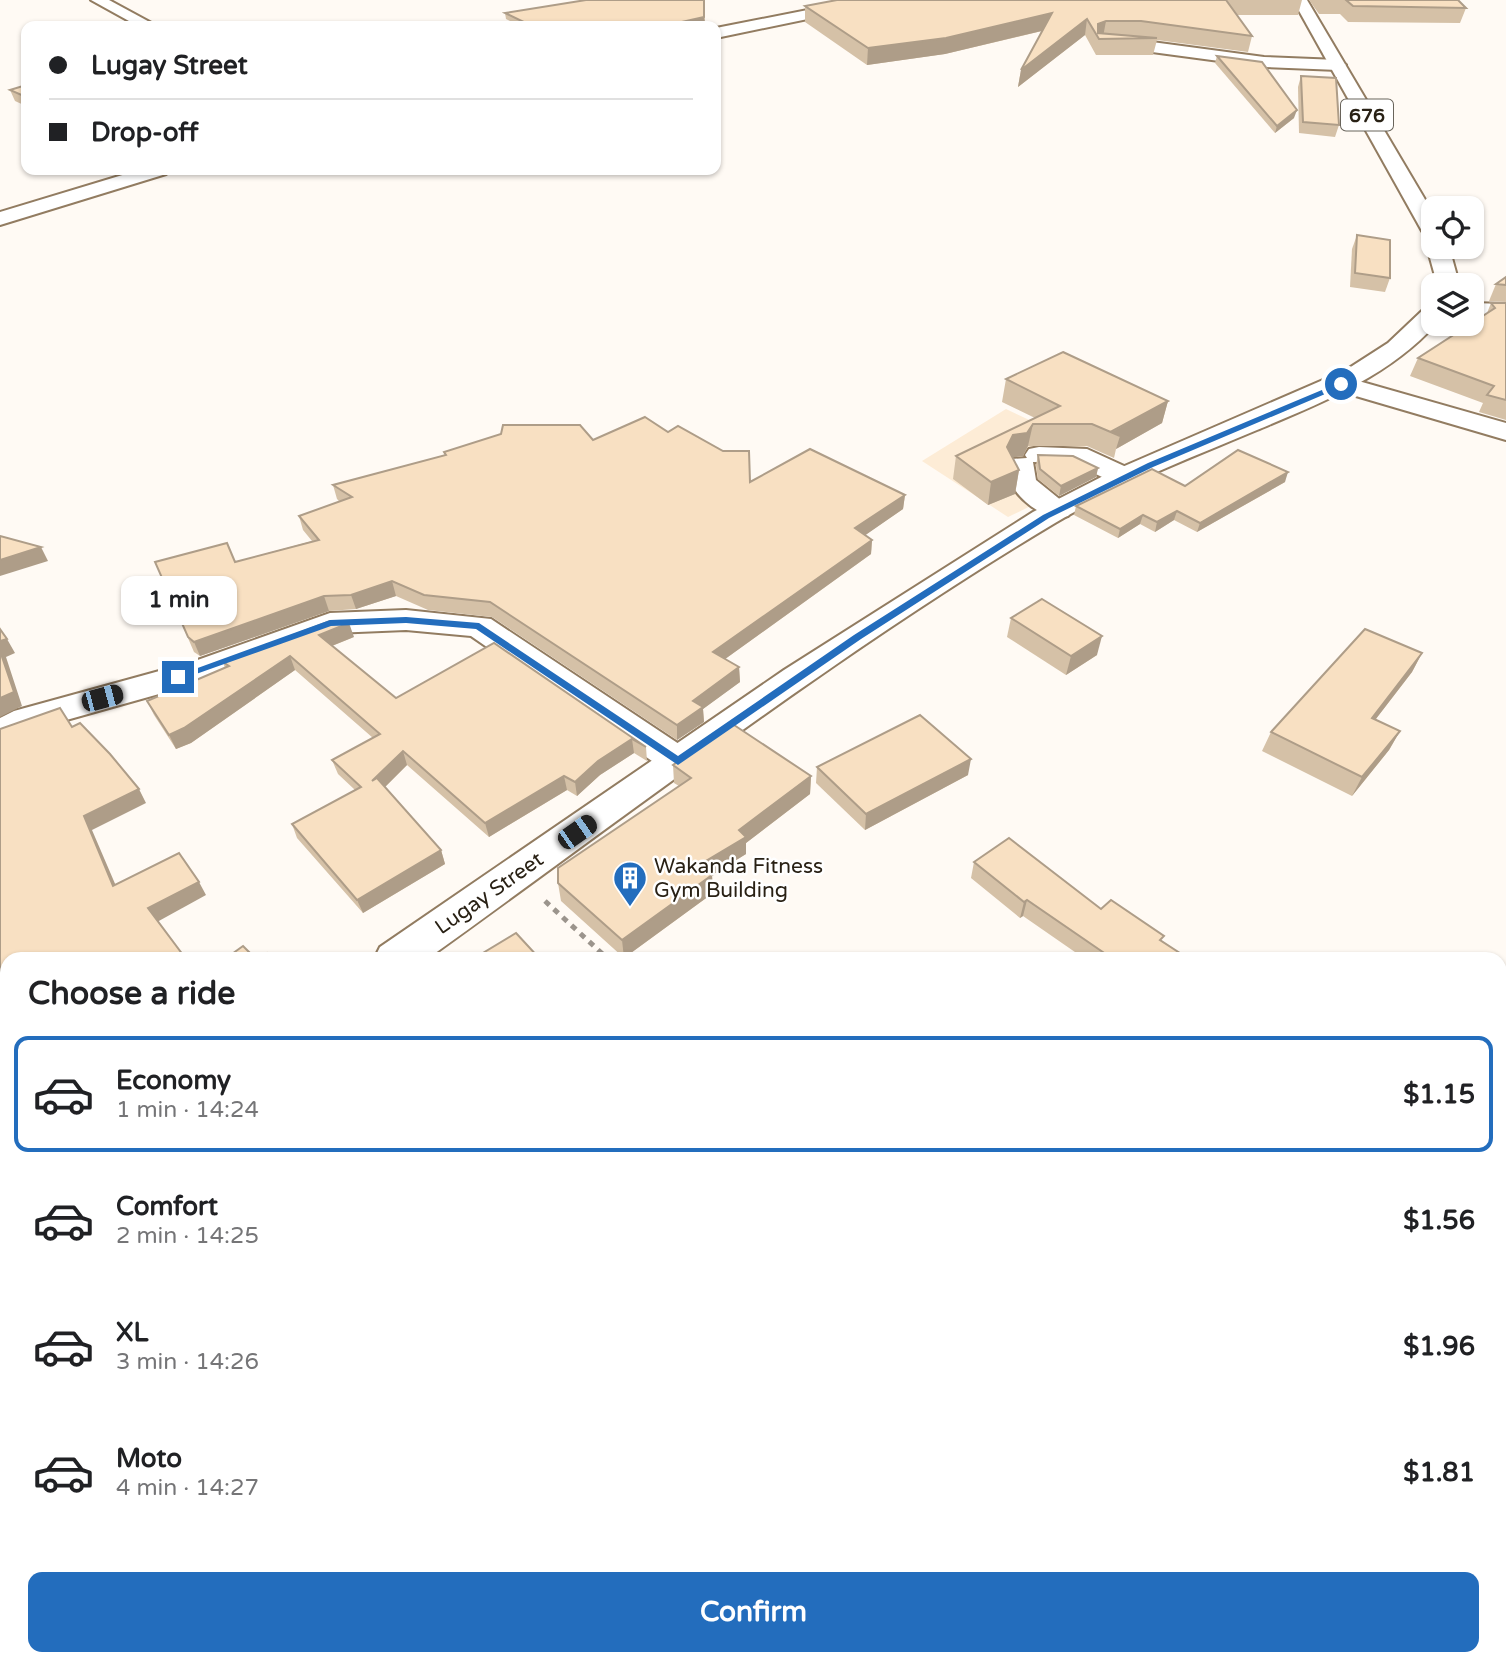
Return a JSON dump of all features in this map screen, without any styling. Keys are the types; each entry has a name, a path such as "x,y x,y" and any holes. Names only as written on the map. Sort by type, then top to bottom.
{"main road":[{"path":"98,0 139,21"},
{"path":"810,0 827,12"},
{"path":"721,32 880,0"},
{"name":"676","path":"1300,0 1421,210"},
{"path":"1103,45 1137,45 1264,62 1338,65"},
{"path":"0,219 143,175"},
{"path":"1484,310 1506,311"},
{"name":"Lugay Street","path":"405,952 858,637 1059,510 1125,477 1341,384 1414,337 1421,328"},
{"path":"1341,384 1506,432"},
{"path":"1059,510 1023,484 1018,471 1030,460 1077,455 1125,477"},
{"path":"0,733 26,719 204,670 330,623 406,620 479,626 678,761"}],"path":[{"path":"516,875 600,952"}],"shaded area":[{"path":"1006,409 1120,463 1008,517 922,461"}],"building":[{"path":"586,0 704,0 704,17 686,21 522,21 505,13"},
{"path":"837,0 1226,0 1252,36 1141,21 1106,21 1098,24 1098,33 1157,38 1099,39 1087,19 1021,70 1052,13 946,38 868,48 805,6"},
{"path":"1346,0 1458,0 1466,8 1353,6"},
{"path":"1217,56 1262,62 1297,110 1277,126"},
{"path":"1301,76 1336,78 1339,125 1303,122"},
{"path":"21,87 21,95 10,90"},
{"path":"1357,235 1390,240 1390,278 1355,273"},
{"path":"1506,277 1506,285 1496,284"},
{"path":"1491,303 1506,303 1506,400 1487,395 1494,386 1418,358 1452,336 1484,336 1484,315 1495,308"},
{"path":"1063,352 1168,401 1112,431 1120,436 1092,424 1033,424 1027,433 1013,435 1007,447 1019,470 991,482 956,456 1060,406 1006,379"},
{"path":"645,417 668,432 678,426 723,451 749,451 750,482 810,449 905,495 855,528 872,540 713,652 739,667 693,701 703,707 677,725 490,602 424,595 392,581 351,595 324,596 194,642 188,637 155,562 227,543 235,562 319,540 299,516 352,497 333,485 446,455 444,452 501,434 503,425 580,425 593,440"},
{"path":"1238,450 1288,472 1200,523 1177,511 1157,522 1143,515 1120,529 1076,506 1152,469 1185,486"},
{"path":"1038,455 1073,456 1098,468 1061,486 1040,469"},
{"path":"0,536 41,547 0,560"},
{"path":"1042,599 1102,636 1071,656 1011,618"},
{"path":"330,621 349,623 319,635 396,698 494,643 646,747 632,739 598,761 575,782 564,776 485,823 403,751 372,781 377,778 441,850 357,900 292,824 361,787 332,760 380,734 290,656 184,728 169,735 147,701 229,666 223,662"},
{"path":"0,629 7,639 0,641"},
{"path":"1365,629 1422,653 1372,718 1400,731 1362,777 1271,732"},
{"path":"0,651 14,692 0,698"},
{"path":"60,708 72,727 80,723 139,789 84,816 113,886 179,853 199,882 148,908 181,952 0,952 0,729"},
{"path":"920,715 971,759 866,814 817,767"},
{"path":"731,723 811,776 739,830 746,837 699,865 712,875 622,940 558,883 558,868 691,778 673,765"},
{"path":"1009,838 1101,909 1111,900 1164,936 1160,940 1178,952 1103,952 1027,900 1024,902 974,862"},
{"path":"516,933 534,952 485,952"},
{"path":"243,946 249,952 235,952"}],"place":[{"name":"Wakanda Fitness Gym Building","path":"630,908"}],"route":[{"path":"178,677 204,670 330,623 406,620 479,626 678,761 858,637 1046,516 1150,465 1341,384"}]}
